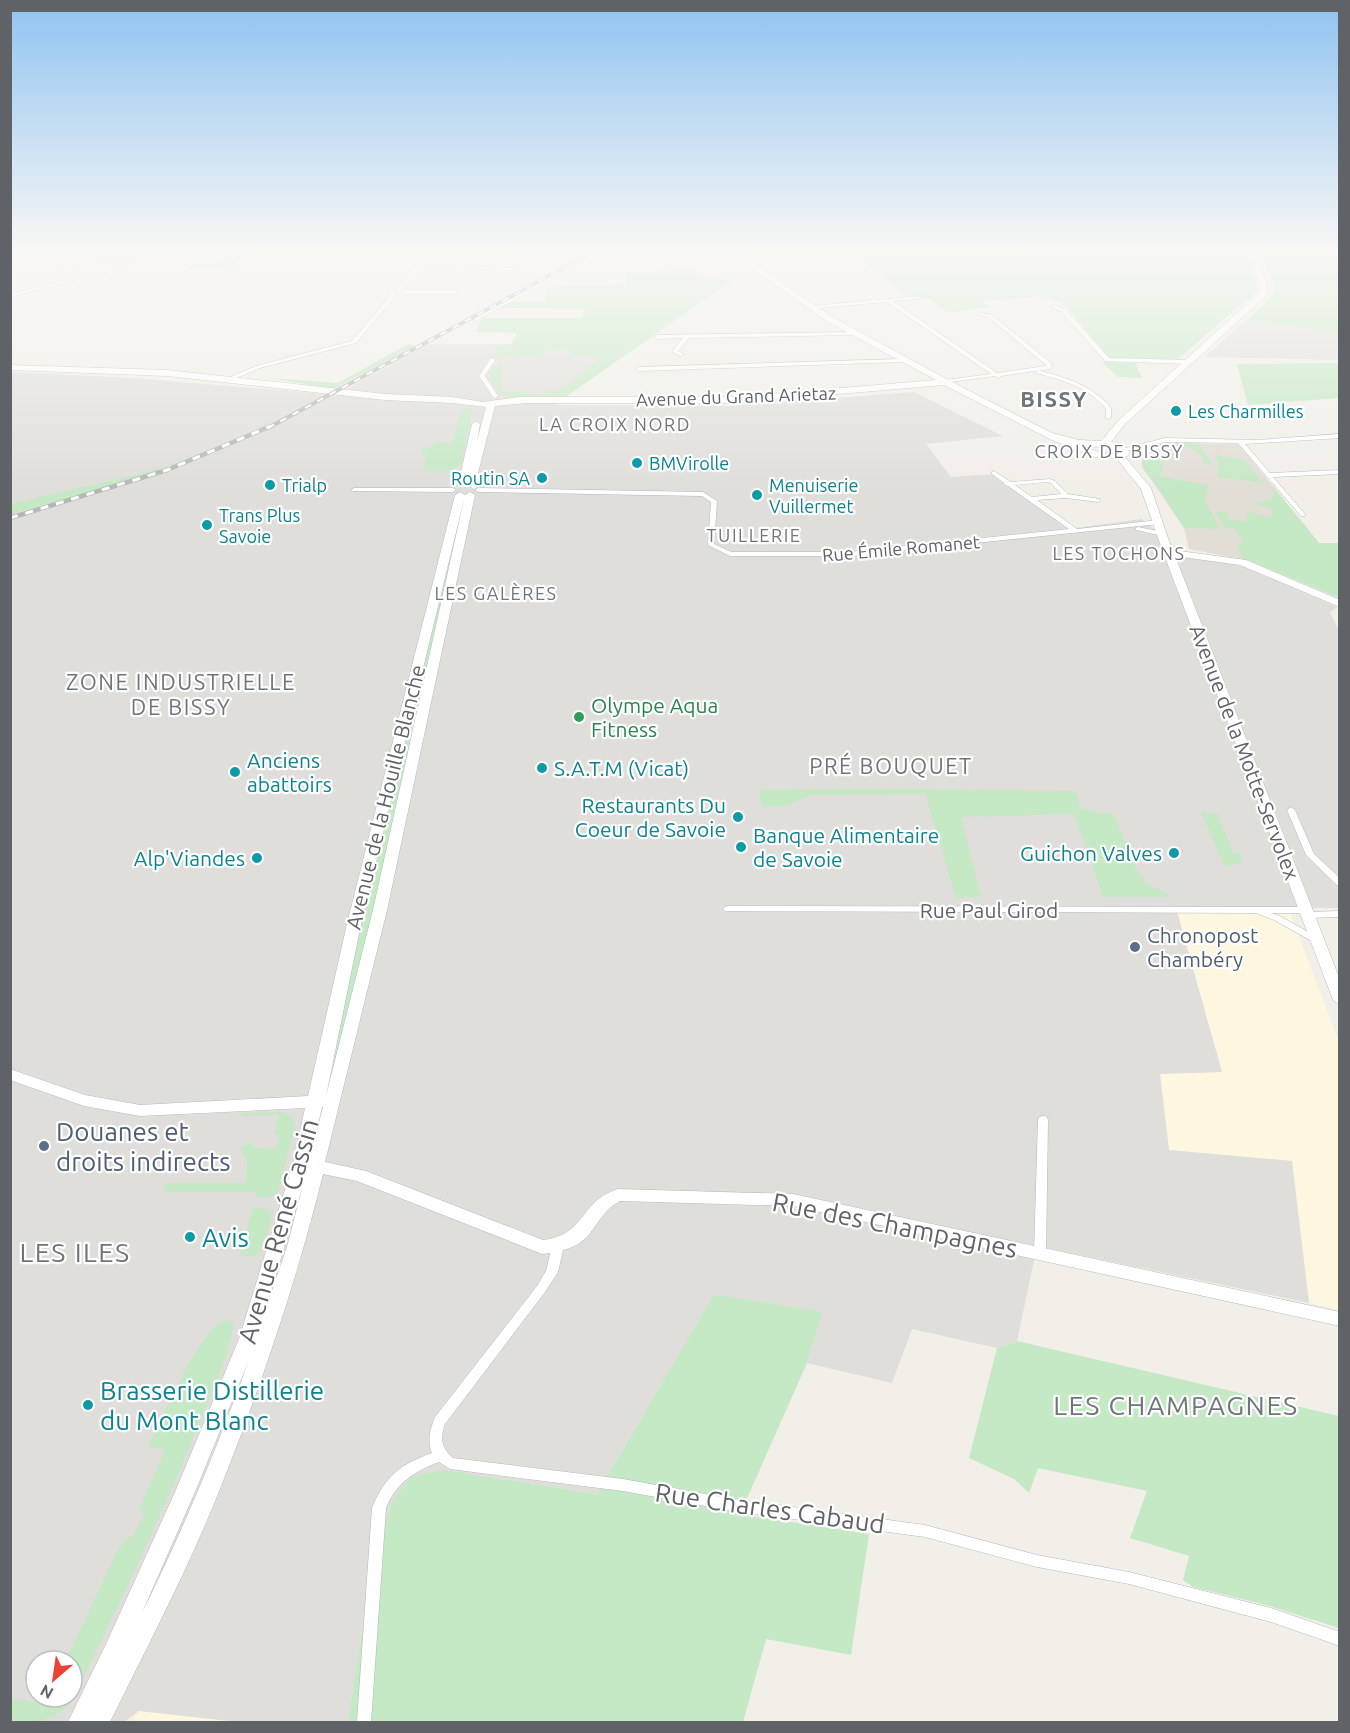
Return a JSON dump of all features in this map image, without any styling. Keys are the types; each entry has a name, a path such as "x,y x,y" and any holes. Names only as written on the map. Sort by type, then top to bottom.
{"main road":[{"path":"849,331 945,382 1054,435 1123,451"},
{"path":"1097,446 1113,434 1122,422 1222,331"},
{"name":"Avenue du Grand Arietaz","path":"10,367 154,372 385,397 452,400 488,398 734,400 945,382"},
{"name":"Avenue de la Houille Blanche","path":"323,1101 354,924 466,490 473,473 488,398"},
{"name":"Avenue de la Motte-Servolex","path":"1113,434 1146,489 1340,1000"},
{"path":"1097,446 1109,457 1123,451"},
{"name":"Avenue de la Motte-Servolex","path":"1109,457 1122,468 1152,504"},
{"name":"Avenue de la Houille Blanche","path":"323,1101 380,910 466,490"},
{"path":"1168,552 1242,562 1340,604"},
{"path":"10,1074 87,1104 140,1111 323,1101"},
{"name":"Avenue René Cassin","path":"99,1722 176,1566 215,1477 265,1340 296,1246 309,1165 323,1101"},
{"path":"309,1165 360,1174 542,1247 558,1246"},
{"name":"Avenue René Cassin","path":"79,1722 115,1649 185,1492 248,1339 309,1165"},
{"name":"Rue des Champagnes","path":"558,1246 578,1236 603,1202 610,1197 639,1194 793,1200 1340,1319"}],"street":[{"path":"229,380 258,367 354,342 363,331"},
{"path":"932,331 998,376"},
{"path":"945,382 1049,367 1049,364 1008,331"},
{"path":"1082,331 1107,360 1187,362"},
{"path":"657,337 854,334"},
{"path":"681,354 675,352 687,337"},
{"path":"488,398 482,372 492,360"},
{"path":"639,369 903,360"},
{"path":"1039,370 1084,387 1104,402 1108,409 1108,418"},
{"path":"1123,451 1165,440 1240,442 1338,438"},
{"path":"1240,442 1303,515"},
{"path":"1269,475 1340,472"},
{"path":"994,473 1076,531"},
{"path":"1007,484 1048,480 1053,482 1066,496"},
{"path":"354,490 466,490"},
{"name":"Rue Émile Romanet","path":"466,490 703,494 714,501 711,545 730,554 850,554 1124,528 1159,522"},
{"path":"1030,499 1066,496 1098,500"},
{"name":"Rue Émile Romanet","path":"1124,528 1163,534"},
{"path":"1291,810 1310,855 1340,884"},
{"name":"Rue Paul Girod","path":"1249,908 1277,918 1317,941"},
{"name":"Rue Paul Girod","path":"728,909 1045,911 1249,908 1340,914"},
{"path":"1040,1253 1043,1120"},
{"path":"364,1722 379,1508 383,1495 393,1481 410,1467 439,1456 434,1442 440,1420 541,1289 552,1272 558,1246"},
{"name":"Rue Charles Cabaud","path":"439,1456 450,1463 622,1485 728,1504 925,1531 1037,1561 1129,1578 1271,1616 1340,1639"}],"shaded area":[{"path":"1234,331 1339,332 1339,360 1205,357"},
{"path":"428,344 639,344 555,405 728,406 914,392 1003,436 926,444 951,477 995,474 1075,528 1142,519 1189,558 1240,565 1337,607 1330,612 1340,633 1339,908 1176,908 1222,1072 1160,1074 1169,1150 1292,1161 1309,1303 1037,1246 1017,1341 997,1348 912,1329 892,1383 807,1363 823,1313 714,1294 597,1494 446,1470 362,1631 348,1722 238,1722 139,1711 124,1722 11,1722 11,372 134,378 336,395"},
{"path":"1162,443 1239,444 1319,543 1339,543 1339,598 1256,562 1189,549 1184,528 1141,465 1144,452"},
{"path":"1176,908 1288,908 1339,1042 1339,1310 1309,1303 1292,1161 1169,1150 1160,1074 1222,1072"},
{"path":"138,1711 238,1722 132,1722"}],"green space":[{"path":"660,331 567,396 533,399 515,398 500,393 489,377 495,365 502,362 501,391 546,394 547,390 560,391 601,357 572,356 569,349 543,350 541,356 490,357 499,345 511,345 517,333 476,332"},
{"path":"1087,331 1211,331 1178,359 1110,359"},
{"path":"408,344 416,346 334,389 270,378 338,383"},
{"path":"1102,362 1135,363 1142,378 1118,377"},
{"path":"1339,363 1339,398 1248,405 1237,364"},
{"path":"468,407 472,410 461,465 443,473 424,471 425,459 428,456 421,455 422,448 427,449 438,441 452,444 461,410"},
{"path":"1162,443 1199,444 1213,465 1205,464 1202,457 1190,448 1166,446 1153,452 1164,463 1159,476 1208,485 1205,501 1220,529 1184,528 1143,469 1144,452"},
{"path":"207,452 108,488 11,514 11,504 139,474"},
{"path":"1215,455 1245,460 1263,483 1217,477 1219,463"},
{"path":"1274,488 1319,543 1339,543 1339,598 1243,558 1237,544 1244,543 1234,528 1225,527 1215,512 1229,513 1227,519 1245,522 1249,511 1253,511 1253,514 1271,517 1273,509 1255,504 1271,499"},
{"path":"446,568 449,570 413,725 410,724"},
{"path":"408,731 412,732 410,755 339,1054 328,1054"},
{"path":"759,790 1075,791 1081,809 1093,810 1095,813 1113,813 1135,866 1147,884 1174,897 1103,897 1074,814 961,817 981,897 956,898 925,794 810,795 786,806 762,807"},
{"path":"1201,812 1226,814 1217,815 1234,854 1243,854 1241,862 1225,867"},
{"path":"281,1112 292,1117 295,1124 278,1193 270,1197 255,1197 257,1192 163,1192 166,1183 246,1183 247,1161 240,1148 250,1142 256,1148 276,1149 280,1135 274,1134 279,1115 240,1116 243,1113"},
{"path":"253,1207 267,1209 272,1215 264,1243 254,1257 240,1255"},
{"path":"714,1294 823,1312 807,1363 740,1514 869,1534 851,1655 766,1639 743,1722 348,1722 362,1631 390,1506 411,1476 446,1470 597,1494"},
{"path":"226,1320 234,1324 217,1381 180,1470 84,1676 84,1649 72,1649 116,1553 125,1540 133,1536 145,1513 139,1510 165,1450 148,1447 182,1376 204,1339 215,1327"},
{"path":"1017,1341 1339,1416 1339,1628 1263,1604 1193,1587 1183,1580 1189,1556 1130,1538 1147,1491 1038,1468 1029,1493 1014,1479 969,1458 997,1348"},
{"path":"11,1698 24,1700 24,1709 64,1709 44,1720 11,1722"}],"railway":[{"path":"268,428 448,331"},
{"path":"10,518 167,470 271,426"}],"place":[{"name":"Les Charmilles","path":"1176,411"},
{"name":"BMVirolle","path":"637,463"},
{"name":"Routin SA","path":"542,478"},
{"name":"Trialp","path":"270,485"},
{"name":"Menuiserie Vuillermet","path":"757,495"},
{"name":"Trans Plus Savoie","path":"207,525"},
{"name":"Olympe Aqua Fitness","path":"579,717"},
{"name":"S.A.T.M (Vicat)","path":"542,768"},
{"name":"Anciens abattoirs","path":"235,772"},
{"name":"Restaurants Du Coeur de Savoie","path":"738,817"},
{"name":"Banque Alimentaire de Savoie","path":"741,847"},
{"name":"Guichon Valves","path":"1174,853"},
{"name":"Alp'Viandes","path":"257,858"},
{"name":"Chronopost Chambéry","path":"1135,947"},
{"name":"Douanes et droits indirects","path":"44,1146"},
{"name":"Avis","path":"190,1237"},
{"name":"Brasserie Distillerie du Mont Blanc","path":"88,1405"}],"district":[{"name":"BISSY","path":"1054,398"},
{"name":"LA CROIX NORD","path":"615,424"},
{"name":"CROIX DE BISSY","path":"1109,451"},
{"name":"TUILLERIE","path":"754,535"},
{"name":"LES TOCHONS","path":"1119,553"},
{"name":"LES GALÈRES","path":"496,593"},
{"name":"ZONE INDUSTRIELLE DE BISSY","path":"181,694"},
{"name":"PRÉ BOUQUET","path":"891,765"},
{"name":"LES ILES","path":"75,1252"},
{"name":"LES CHAMPAGNES","path":"1176,1405"}]}
